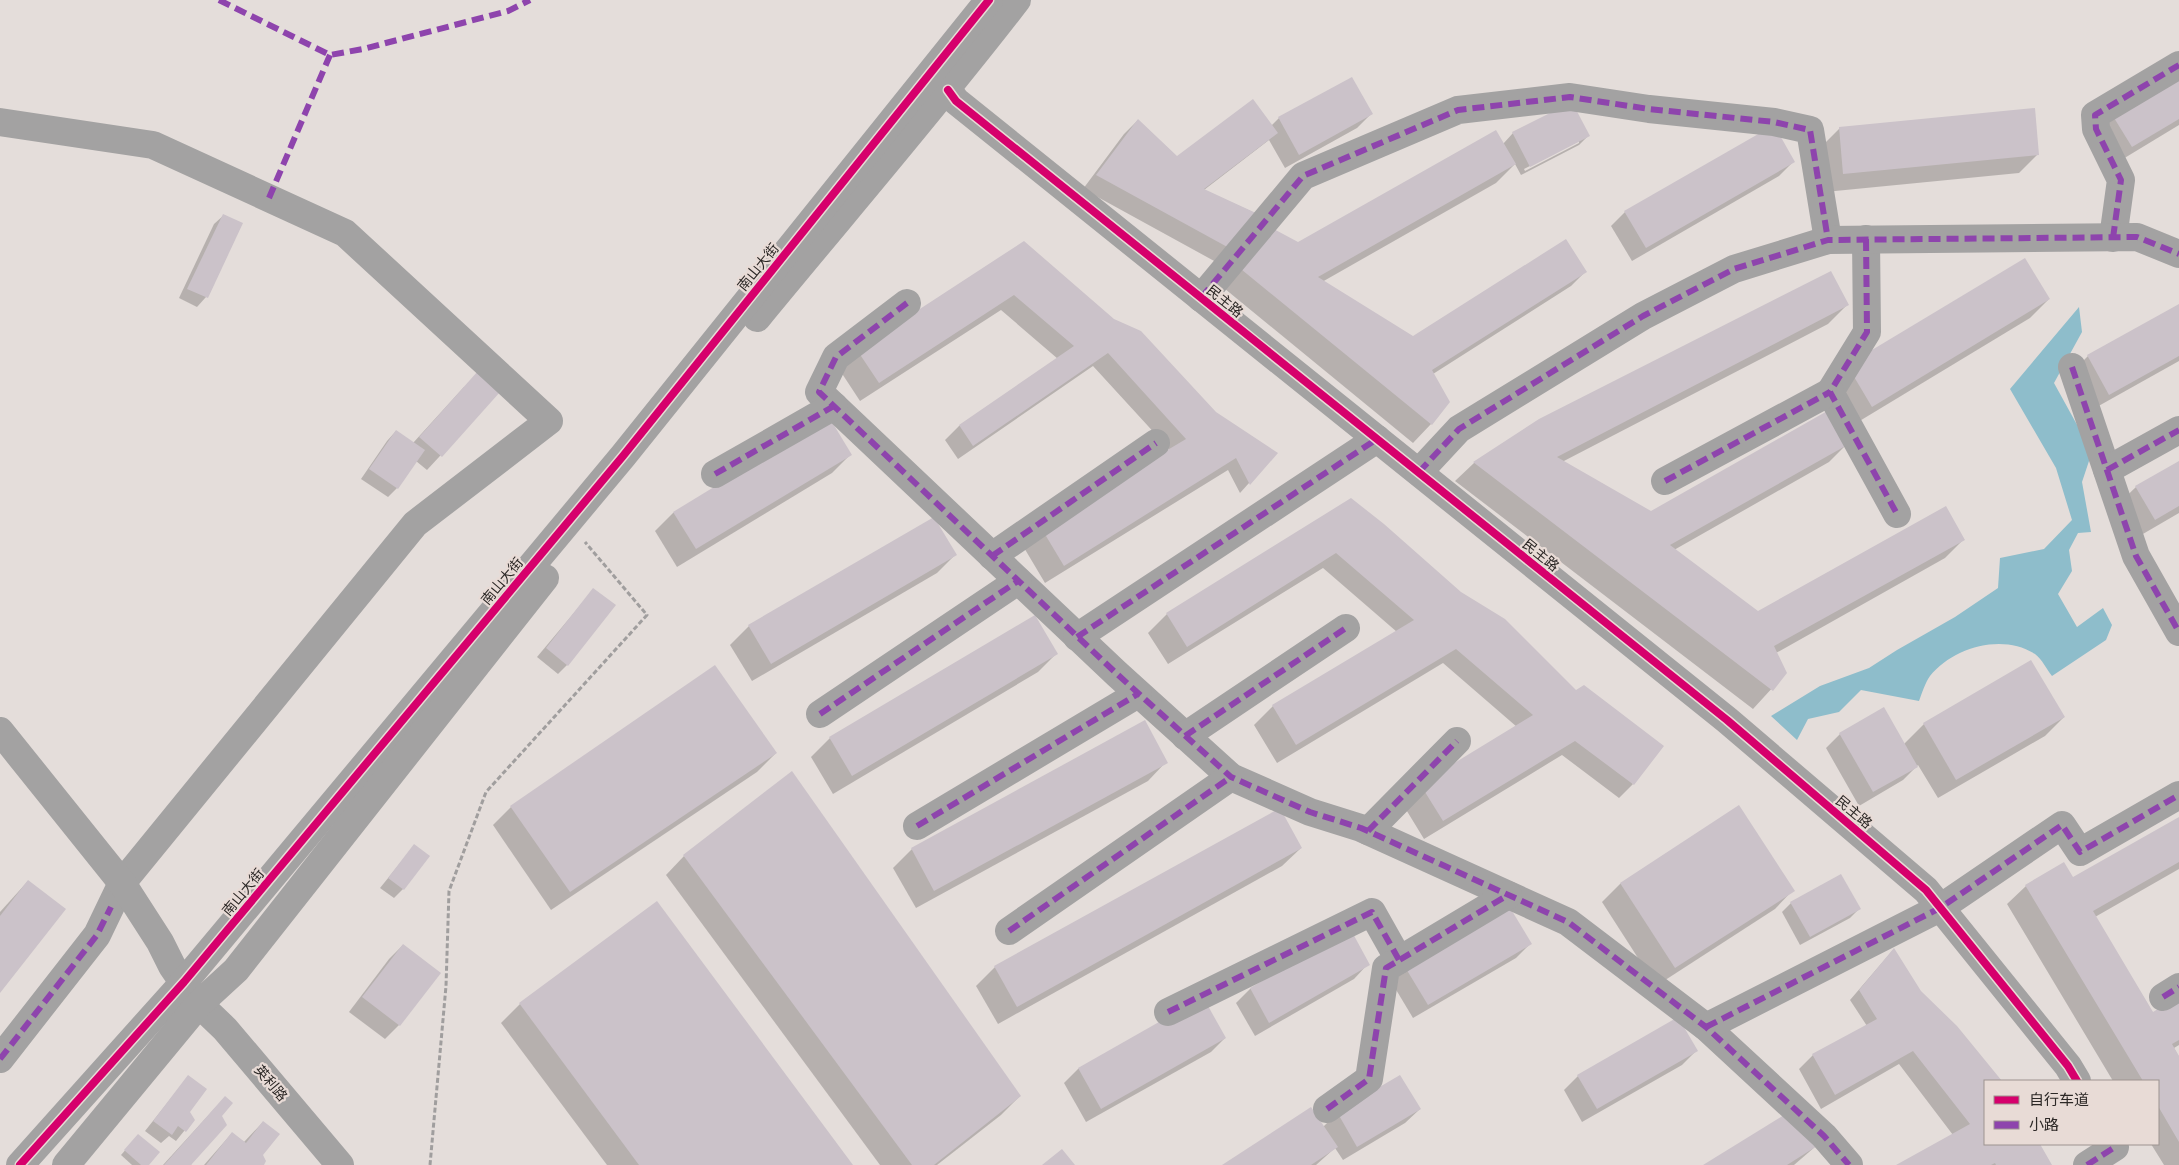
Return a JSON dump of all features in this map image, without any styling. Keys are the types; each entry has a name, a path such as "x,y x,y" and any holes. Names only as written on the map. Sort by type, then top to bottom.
{"street":[{"name":"南山大街","path":"66,1165 191,993 989,0"},
{"name":"南山大街","path":"20,1165 191,993 236,970 579,534 919,122 948,90 1018,0"},
{"path":"2113,238 2120,180 2096,129 2094,115 2179,65"},
{"name":"民主路","path":"948,90 956,101 1727,720 1926,890 2068,1066 2076,1080"},
{"path":"1201,298 1303,176 1458,110 1570,97 1650,109 1774,122 1810,130 1828,240"},
{"path":"0,122 153,145 345,233 549,421 415,524 122,883 97,935 0,1058"},
{"path":"1419,472 1459,429 1643,316 1734,269 1828,240 2137,237 2177,252"},
{"path":"1665,481 1830,392 1867,332 1866,240"},
{"path":"907,303 836,356 819,392 1138,694 1231,777 1310,812 1368,831 1568,922 1706,1027 1824,1136 1849,1165"},
{"path":"2072,367 2136,556 2179,632"},
{"path":"1830,392 1897,514"},
{"path":"715,474 834,406"},
{"path":"2107,470 2179,430"},
{"path":"1077,637 1377,439"},
{"path":"992,556 1156,443"},
{"path":"820,714 1018,581"},
{"path":"1185,736 1346,628"},
{"path":"917,826 1138,694"},
{"name":"英利路","path":"0,731 122,883 191,993 340,1165"},
{"path":"1368,831 1457,741"},
{"path":"1009,931 1231,777"},
{"path":"1706,1027 1940,908 2062,825 2080,852 2179,795"},
{"path":"1327,1109 1369,1079 1386,968 1508,895"},
{"path":"1168,1012 1372,912 1399,960"},
{"path":"2087,1165 2117,1152"}],"path":[{"path":"430,1165 446,986 449,891 486,792 647,614 579,534"}],"water":[{"path":"2079,307 2082,332 2054,383 2092,452 2082,482 2091,532 2078,533 2069,550 2072,571 2058,594 2077,627 2103,608 2112,625 2106,640 2052,676 2038,656 2022,648 2008,644 1979,646 1952,657 1940,666 1930,676 1919,701 1861,690 1839,712 1808,719 1797,740 1771,716 1820,686 1869,668 1955,617 1998,588 2000,558 2044,549 2072,520 2056,468 2010,389"}],"building":[{"path":"2179,72 2179,119 2132,147 2111,113"},
{"path":"1352,77 1373,114 1299,155 1278,117"},
{"path":"1253,99 1278,133 1204,189 1258,214 1231,249 1096,175 1138,119 1177,156"},
{"path":"1572,102 1590,136 1530,167 1512,132"},
{"path":"2035,108 2039,155 1843,174 1839,127"},
{"path":"1774,125 1795,162 1646,248 1624,211"},
{"path":"1496,130 1516,164 1318,277 1413,336 1566,239 1587,272 1432,370 1450,402 1432,425 1236,265 1270,227 1298,242"},
{"path":"223,214 243,223 208,298 187,289"},
{"path":"1024,241 1114,319 1141,331 1216,412 1278,453 1250,485 1236,458 1064,566 1040,526 1186,439 1108,353 973,446 959,425 1074,346 1014,295 879,383 857,350"},
{"path":"2025,258 2050,299 1872,407 1847,365"},
{"path":"1831,271 1849,305 1557,457 1651,511 1829,410 1849,444 1670,545 1758,611 1946,506 1965,540 1774,646 1787,673 1773,691 1473,462 1539,419"},
{"path":"2179,304 2179,356 2109,395 2087,355"},
{"path":"478,371 500,392 442,457 419,437"},
{"path":"829,417 852,455 696,549 673,512"},
{"path":"396,430 425,450 398,489 369,469"},
{"path":"2179,461 2179,506 2155,520 2135,486"},
{"path":"1351,498 1384,524 1461,592 1505,619 1576,690 1584,685 1664,746 1634,785 1575,741 1443,821 1420,784 1533,715 1456,649 1296,745 1272,705 1414,620 1336,553 1187,647 1166,613"},
{"path":"934,517 957,555 771,664 748,625"},
{"path":"593,588 616,605 568,666 546,648"},
{"path":"1035,615 1058,654 852,776 829,737"},
{"path":"2031,660 2065,717 1956,780 1923,723"},
{"path":"715,665 777,753 570,892 510,806"},
{"path":"1884,707 1918,767 1873,792 1839,733"},
{"path":"1145,720 1168,763 934,891 911,848"},
{"path":"792,771 1021,1096 934,1165 912,1165 683,855"},
{"path":"1739,805 1795,891 1675,968 1620,883"},
{"path":"1280,808 1302,848 1017,1007 994,966"},
{"path":"2179,817 2179,862 2093,911 2153,1012 2179,996 2179,1040 2172,1044 2179,1056 2179,1142 2159,1108 2159,1080 2142,1080 2025,885 2064,862 2073,877"},
{"path":"414,844 430,856 404,890 388,878"},
{"path":"1841,874 1861,909 1810,937 1790,902"},
{"path":"28,880 66,909 0,993 0,916"},
{"path":"657,901 853,1165 639,1165 519,1003"},
{"path":"1509,906 1532,944 1428,1005 1405,967"},
{"path":"1351,930 1370,965 1269,1023 1250,988"},
{"path":"403,944 441,973 400,1026 362,997"},
{"path":"1894,948 1921,991 1957,1026 2001,1080 1984,1080 1984,1145 2041,1145 2052,1165 1996,1165 1995,1163 1991,1165 1896,1165 1970,1124 1913,1051 1835,1095 1812,1054 1877,1019 1859,990"},
{"path":"1203,997 1226,1038 1101,1109 1078,1068"},
{"path":"1678,1017 1698,1051 1597,1109 1577,1075"},
{"path":"188,1075 207,1089 190,1112 195,1120 186,1132 178,1126 172,1135 153,1121"},
{"path":"1400,1075 1421,1109 1357,1147 1337,1112"},
{"path":"225,1096 233,1103 222,1116 227,1125 191,1165 164,1165"},
{"path":"1311,1107 1338,1147 1311,1165 1222,1165"},
{"path":"1794,1109 1817,1146 1787,1165 1703,1165"},
{"path":"263,1121 280,1134 263,1155 266,1161 264,1165 206,1165 232,1132 246,1143"},
{"path":"138,1134 160,1152 149,1165 141,1165 124,1150"},
{"path":"1062,1149 1075,1165 1042,1165"}],"marked path":[{"path":"219,0 330,55 363,49 508,11 530,0"},
{"path":"269,198 330,55"},
{"path":"2113,238 2121,180 2096,129 2095,115 2179,65"},
{"path":"1201,298 1303,176 1458,110 1570,97 1649,109 1774,122 1810,130 1828,240"},
{"path":"1419,472 1459,429 1643,316 1734,269 1828,240 2137,237 2179,254"},
{"path":"1866,239 1867,332 1830,392 1897,514"},
{"path":"907,303 836,357 819,392 1117,674 1231,777 1310,812 1361,828 1568,922 1706,1027 1824,1136 1849,1165"},
{"path":"2072,367 2136,556 2179,632"},
{"path":"1665,481 1830,392"},
{"path":"715,474 834,406"},
{"path":"2107,470 2179,430"},
{"path":"1077,637 1377,439"},
{"path":"992,556 1156,443"},
{"path":"820,714 1018,581"},
{"path":"1185,736 1346,628"},
{"path":"917,826 1138,694"},
{"path":"1368,831 1457,741"},
{"path":"1009,931 1231,777"},
{"path":"1706,1027 1940,908 2062,825 2080,852 2179,795"},
{"path":"1327,1109 1369,1079 1386,968 1508,895"},
{"path":"0,1059 97,935 111,907"},
{"path":"1168,1012 1372,912 1399,960"},
{"path":"2163,997 2179,987"},
{"path":"2087,1165 2115,1147"}],"cycle path":[{"path":"20,1165 184,982 623,456 989,0"},
{"path":"948,90 956,101 1727,720 1926,890 2068,1066 2076,1080"}]}
